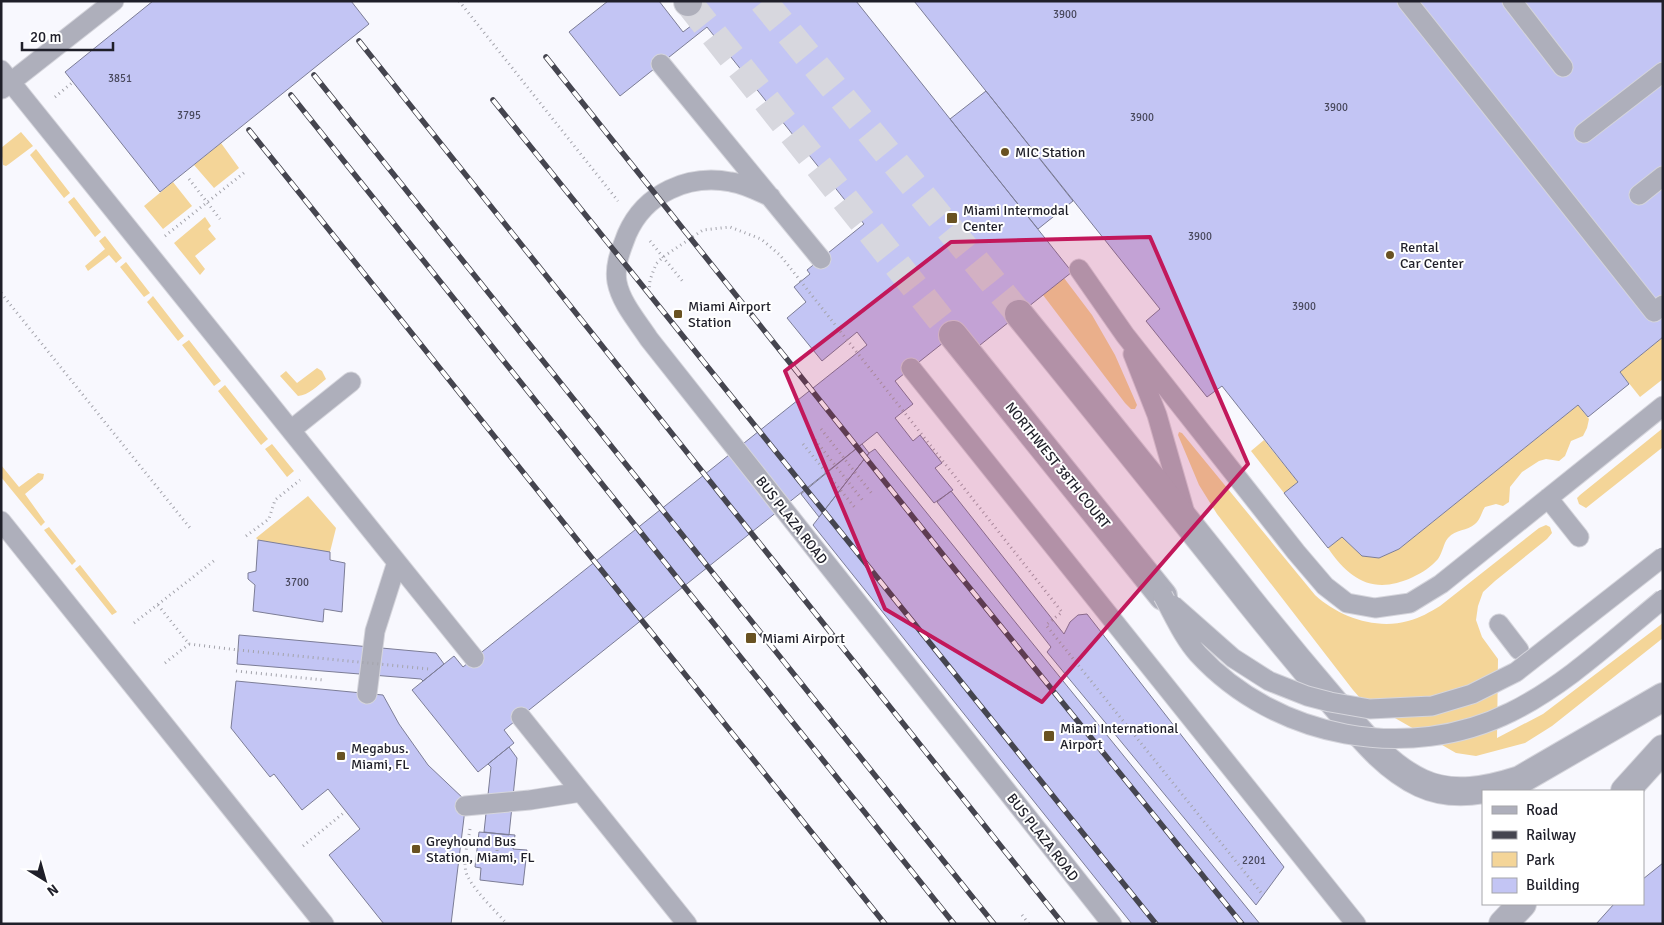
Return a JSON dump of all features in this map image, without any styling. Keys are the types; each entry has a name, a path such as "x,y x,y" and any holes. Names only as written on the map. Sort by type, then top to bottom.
{"street":[{"path":"1019,314 1304,668 1370,744 1395,767 1422,784 1446,790 1472,792 1482,790"},
{"name":"NORTHWEST 38TH COURT","path":"953,334 1163,596"},
{"path":"1484,790 1520,780 1663,698"},
{"path":"1626,790 1663,749"},
{"path":"1503,924 1521,905"}],"lane":[{"path":"114,1 4,81 291,430 474,658"},
{"path":"1407,1 1654,312 1663,305"},
{"path":"1512,1 1563,67"},
{"path":"661,64 821,259"},
{"path":"1584,134 1663,72"},
{"path":"1639,195 1663,176"},
{"name":"BUS PLAZA ROAD","path":"771,197 743,184 696,180 680,184 649,202 640,211 631,226 616,267 617,284 626,304 649,339 1112,924"},
{"path":"1080,269 1126,335 1296,552 1325,586 1347,603 1375,608 1410,603 1441,584 1663,406"},
{"path":"1126,335 1157,415 1188,524"},
{"path":"911,368 1356,924"},
{"path":"291,430 351,382"},
{"path":"1548,498 1579,537"},
{"path":"1,521 324,924"},
{"path":"1163,596 1233,658 1269,681 1307,696 1330,702 1370,709 1409,708 1432,706 1458,699 1516,672 1663,557"},
{"path":"367,694 376,632 397,562"},
{"path":"1163,596 1186,638 1197,652 1231,684 1254,700 1280,713 1327,730 1374,738 1400,739 1423,738 1469,728 1489,722 1532,701 1566,677 1663,599"},
{"path":"1498,624 1518,650"},
{"path":"521,717 687,924"},
{"path":"465,806 530,800 581,792"},
{"path":"1339,904 1345,924"}],"path":[{"path":"459,1 620,203"},
{"path":"52,99 73,82"},
{"path":"163,237 245,172"},
{"path":"189,179 220,219"},
{"path":"649,299 650,280 656,264 703,230 730,227 761,239 780,255 1062,612 1046,625 1263,895"},
{"path":"646,234 684,283"},
{"path":"1,293 190,528"},
{"path":"821,429 874,494"},
{"path":"812,436 864,502"},
{"path":"803,444 856,509"},
{"path":"246,536 268,519 275,500 302,478"},
{"path":"134,623 215,560"},
{"path":"158,604 189,644 430,669"},
{"path":"165,663 189,644"},
{"path":"236,671 323,680"},
{"path":"302,846 346,811"},
{"path":"470,829 466,853 467,874 481,894 507,924"},
{"path":"497,851 498,831"},
{"path":"1022,915 1029,924"}],"highlighted area":[{"path":"1150,237 1248,464 1042,702 885,609 785,371 951,242"}],"green space":[{"path":"21,132 33,146 6,166 3,165 1,148"},
{"path":"221,143 239,168 214,188 194,165"},
{"path":"36,149 70,193 64,198 30,155"},
{"path":"173,182 192,206 163,229 144,206"},
{"path":"74,197 101,232 95,237 68,202"},
{"path":"205,217 211,226 208,229 216,239 195,256 205,269 200,275 174,243"},
{"path":"105,236 122,258 116,263 109,255 88,271 85,266 105,249 99,241"},
{"path":"126,262 150,293 144,297 120,267"},
{"path":"1064,278 1092,315 1115,355 1137,405 1135,409 1131,409 1125,403 1043,295"},
{"path":"153,296 184,336 178,341 147,302"},
{"path":"1663,337 1663,379 1640,397 1620,372"},
{"path":"189,340 221,381 214,386 182,345"},
{"path":"317,368 322,371 326,379 313,390 298,396 280,376 286,371 297,383"},
{"path":"225,385 268,439 261,445 218,391"},
{"path":"1578,405 1589,419 1587,428 1583,436 1571,441 1565,456 1559,461 1546,459 1539,461 1522,472 1510,487 1509,502 1503,506 1496,504 1485,507 1477,522 1451,535 1446,540 1438,559 1420,573 1387,585 1364,582 1345,569 1328,548 1342,537 1362,556 1379,558 1399,549"},
{"path":"1663,428 1663,447 1586,508 1579,504 1577,498 1580,495"},
{"path":"1179,432 1182,433 1315,595 1335,610 1358,620 1383,624 1412,620 1425,615 1440,606 1539,528 1546,525 1550,527 1552,533 1547,539 1483,592 1478,606 1476,620 1482,637 1498,659 1497,738 1543,714 1663,623 1663,638 1552,726 1525,743 1476,756 1456,753 1360,698 1353,690 1217,514 1199,485 1178,435"},
{"path":"1264,440 1298,482 1284,493 1251,451"},
{"path":"272,444 294,471 287,477 265,449"},
{"path":"1,465 19,487 38,473 44,474 43,479 25,494 45,522 41,526 1,477"},
{"path":"308,496 336,528 330,552 258,540 256,538"},
{"path":"49,527 76,561 72,565 44,530"},
{"path":"80,565 117,612 112,615 75,569"}],"building":[{"path":"153,1 351,1 369,24 160,192 65,72"},
{"path":"608,1 659,1 683,32 700,19 687,3 689,1 856,1 1072,272 970,353 953,335 895,381 913,404 895,418 913,441 920,435 942,463 935,468 953,490 934,503 877,432 504,730 514,743 478,772 412,690 454,656 463,667 867,345 857,332 822,361 787,318 806,302 794,287 810,274 807,270 864,224 707,27 620,96 569,32"},
{"name":"Rental Car Center","path":"914,1 1663,1 1663,337 1620,372 1629,384 1588,417 1578,405 1399,549 1379,558 1362,556 1342,537 1328,548 1284,493 1298,482 1222,386 1207,397 1146,321 1160,309"},
{"name":"MIC Station","path":"986,91 1073,201 1038,229 950,119"},
{"path":"862,444 869,453 819,517 801,494"},
{"path":"875,449 1260,924 1132,924 813,525 869,453"},
{"path":"951,491 1064,634 1070,622 1078,615 1087,614 1284,867 1256,905 1047,652 1051,647 937,502"},
{"path":"258,540 330,552 330,560 345,563 342,612 324,609 323,622 253,611 255,585 248,579 248,573 256,571"},
{"path":"239,635 436,653 444,664 423,681 421,679 237,664"},
{"path":"236,681 383,695 399,724 428,765 466,801 451,924 384,924 329,855 360,829 328,789 302,810 274,774 270,777 231,728"},
{"path":"509,747 517,758 509,835 484,832 491,767 488,764"},
{"path":"479,832 515,835 513,849 527,850 523,885 480,880 481,868 475,867"},
{"path":"1663,863 1663,924 1596,924 1613,905 1644,905 1644,878"}],"tunnel":[{"path":"763,1 1019,314"},
{"path":"688,2 953,335"}],"railway":[{"path":"359,41 1063,924"},
{"path":"546,57 956,571 1242,924"},
{"path":"314,75 994,924"},
{"path":"291,95 954,924"},
{"path":"493,100 1156,924"},
{"path":"249,130 885,924"}],"place":[{"name":"MIC Station","path":"1005,152"},
{"name":"Miami Intermodal Center","path":"952,218"},
{"name":"Rental Car Center","path":"1390,255"},
{"name":"Miami Airport Station","path":"678,314"},
{"name":"Miami Airport","path":"751,638"},
{"name":"Miami International Airport","path":"1049,736"},
{"name":"Megabus. Miami, FL","path":"341,756"},
{"name":"Greyhound Bus Station, Miami, FL","path":"416,849"}]}
